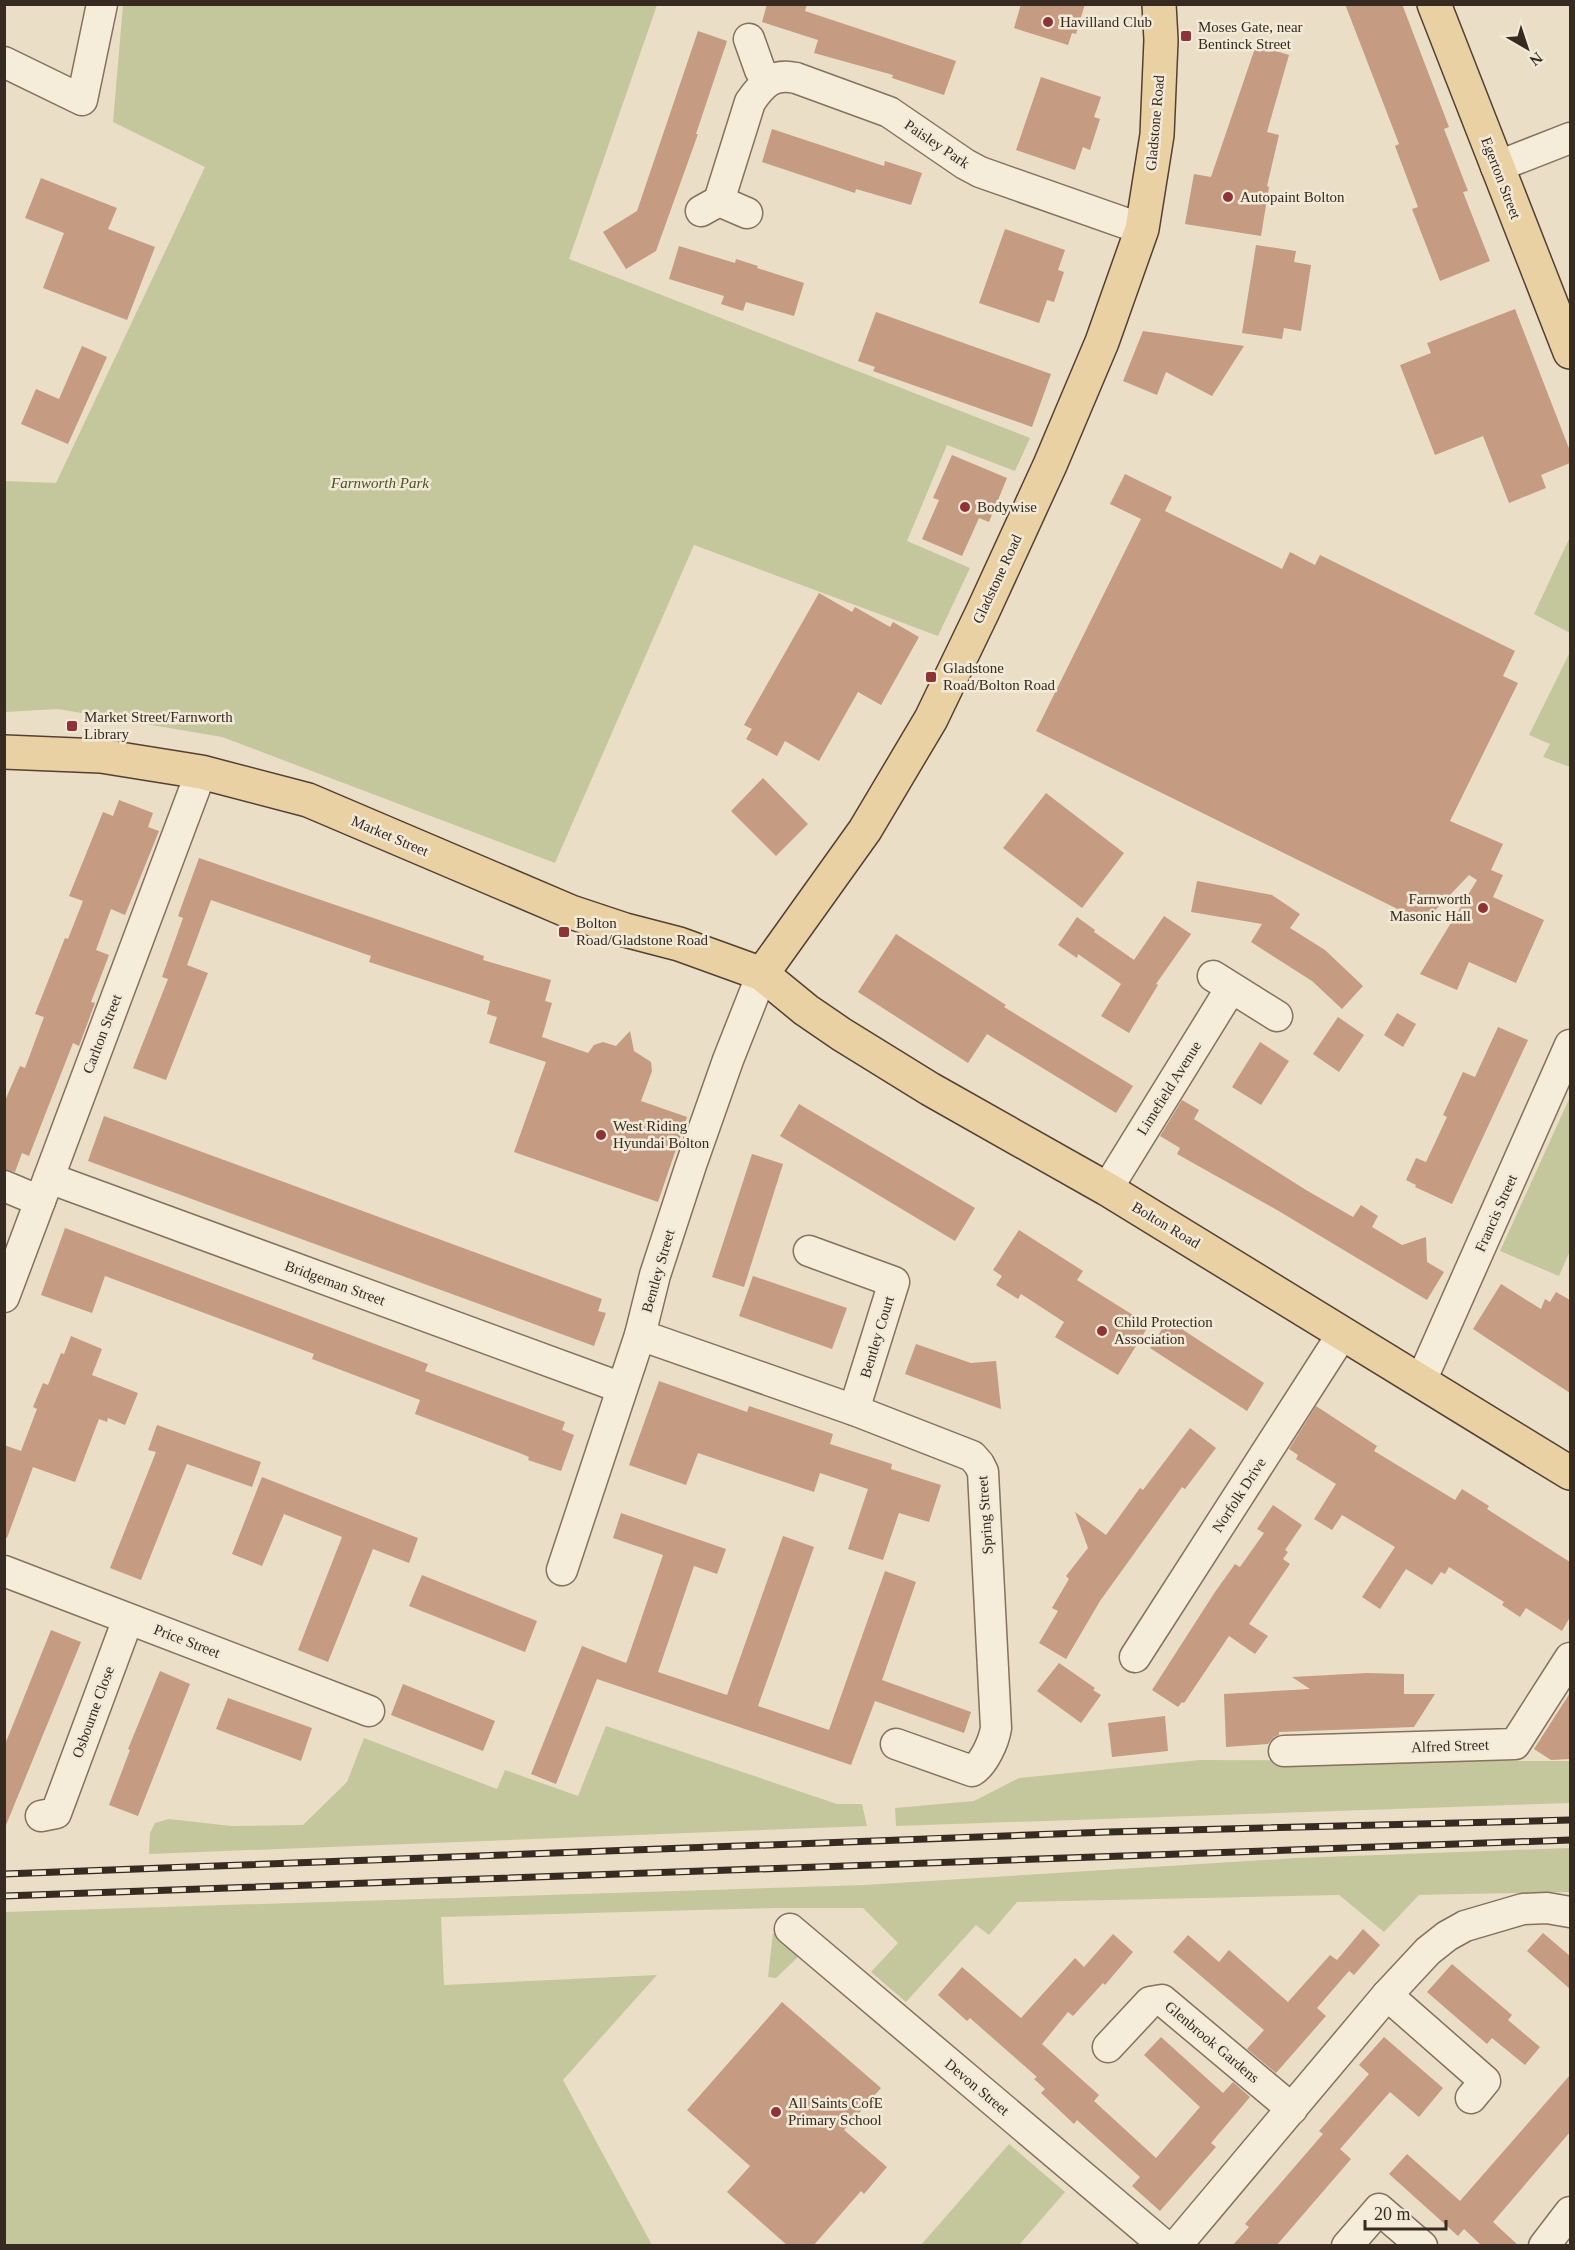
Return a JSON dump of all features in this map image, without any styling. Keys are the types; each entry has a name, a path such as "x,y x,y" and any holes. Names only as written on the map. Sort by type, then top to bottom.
{"main road":[{"name":"Gladstone Road","path":"762,974 865,830 931,719 988,600 1102,342 1142,228 1157,135 1161,40 1160,4"},
{"name":"Egerton Street","path":"1434,4 1570,352"},
{"name":"Market Street","path":"4,752 101,756 201,772 308,800 571,912 624,930 679,944 762,974"},
{"name":"Bolton Road","path":"762,974 806,1010 841,1034 930,1089 1107,1189 1570,1473"}],"street":[{"path":"4,62 82,100 102,4"},
{"path":"747,213 710,206 750,102 759,88 767,82 760,70 749,39"},
{"name":"Paisley Park","path":"767,82 783,75 796,78 889,112 980,172 1142,228"},
{"path":"1496,167 1570,138"},
{"name":"Carlton Street","path":"5,1294 201,772"},
{"name":"Bentley Street","path":"562,1570 640,1335 655,1275 691,1165 728,1060 762,974"},
{"name":"Limefield Avenue","path":"1107,1189 1222,982 1277,1016"},
{"name":"Francis Street","path":"1421,1381 1570,1045"},
{"name":"Bridgeman Street","path":"4,1186 44,1190 622,1388"},
{"name":"Bentley Court","path":"809,1251 894,1282 854,1410"},
{"name":"Norfolk Drive","path":"1135,1657 1343,1333"},
{"name":"Spring Street","path":"640,1335 854,1410 972,1456 979,1464 983,1472 991,1607 995,1737 977,1768 972,1771 896,1744"},
{"name":"Price Street","path":"4,1571 369,1711"},
{"name":"Osbourne Close","path":"59,1811 128,1619"},
{"name":"Alfred Street","path":"1284,1751 1515,1744 1570,1658"},
{"path":"1176,2246 1387,1995 1428,1951 1446,1936 1466,1926 1523,1909 1547,1908 1570,1912"},
{"name":"Devon Street","path":"790,1929 1165,2246"},
{"path":"1387,1995 1485,2081 1471,2098"},
{"name":"Glenbrook Gardens","path":"1108,2048 1150,2002 1162,2000 1292,2109"},
{"path":"1347,2246 1379,2209 1422,2246"},
{"path":"1544,2246 1569,2217"}],"green space":[{"name":"Farnworth Park","path":"123,5 657,5 569,259 1030,438 1015,471 947,445 907,541 970,568 938,636 694,545 555,863 222,737 58,709 5,712 5,481 56,483 205,167 113,122"},
{"path":"1570,537 1570,633 1534,614"},
{"path":"1570,652 1570,767 1543,757 1550,744 1529,735"},
{"path":"1570,1097 1570,1251 1559,1276 1500,1251"},
{"path":"606,1726 837,1804 862,1804 867,1826 149,1854 150,1833 155,1823 169,1819 231,1826 303,1825 347,1782 364,1738 497,1789 505,1770 578,1796"},
{"path":"1200,1760 1570,1761 1570,1803 896,1826 895,1808 974,1801 1019,1778"},
{"path":"1570,1848 1570,1892 1419,1895 1384,1932 1339,1895 1017,1902 989,1935 976,1925 906,2002 871,1972 898,1943 863,1908 776,1908 441,1917 444,1985 657,1975 563,2080 652,2245 5,2245 5,1912 864,1885 1296,1858"},
{"path":"773,1933 798,1957 776,1978 768,1977"},
{"path":"1009,2144 1065,2192 1019,2245 921,2245"}],"building":[{"path":"767,4 807,4 805,11 956,61 944,95 892,78 893,75 814,53 818,40 762,22"},
{"name":"Havilland Club","path":"1021,4 1085,4 1076,34 1072,33 1068,45 1014,28"},
{"path":"1345,4 1402,4 1449,127 1444,129 1468,191 1463,192 1490,261 1440,281 1412,209 1418,207 1395,146 1399,144"},
{"path":"698,31 727,41 696,134 698,134 656,251 626,269 603,232 637,211"},
{"path":"1256,45 1289,55 1267,132 1279,135 1267,186 1269,187 1261,236 1185,224 1194,174 1211,177"},
{"path":"1041,77 1101,97 1094,117 1100,119 1090,150 1083,147 1075,170 1016,150"},
{"path":"772,129 884,166 885,161 922,173 911,205 856,189 855,193 762,162"},
{"path":"41,178 117,208 108,229 155,247 127,320 43,288 64,233 25,218"},
{"path":"1005,229 1065,250 1058,270 1064,272 1054,302 1047,300 1039,323 979,303"},
{"path":"1256,245 1296,251 1294,262 1311,265 1301,331 1284,328 1282,339 1242,333"},
{"path":"679,246 735,263 736,259 804,283 794,316 746,302 743,311 721,304 724,296 669,279"},
{"path":"1515,309 1570,451 1570,463 1541,475 1546,488 1509,503 1483,436 1435,455 1400,365 1431,353 1427,343"},
{"path":"876,312 1051,374 1032,427 873,371 875,367 858,361"},
{"path":"1143,331 1244,346 1212,396 1166,372 1157,395 1123,381"},
{"path":"82,346 107,357 68,444 21,424 36,389 59,399"},
{"name":"Bodywise","path":"952,455 1007,478 989,522 979,518 962,556 922,539 939,500 933,498"},
{"path":"1125,474 1172,497 1165,511 1282,569 1290,552 1315,565 1320,555 1515,651 1503,676 1518,683 1450,821 1503,844 1491,870 1503,875 1493,897 1544,920 1516,983 1469,962 1457,990 1420,974 1477,880 1469,875 1424,922 1036,731 1141,519 1110,504"},
{"path":"819,593 852,612 855,607 890,627 893,622 919,637 881,705 858,692 819,761 785,741 777,756 746,739 752,729 744,725"},
{"path":"763,778 808,824 776,856 731,811"},
{"path":"1046,793 1124,853 1082,908 1003,848"},
{"path":"119,800 153,813 148,827 159,831 125,915 111,909 96,950 109,955 91,1002 95,1003 79,1046 73,1043 29,1156 22,1153 15,1172 4,1169 4,1103 20,1066 25,1068 44,1017 35,1014 65,938 68,939 83,901 69,896 103,812 113,816"},
{"path":"199,858 484,956 483,960 551,980 545,1001 552,1003 542,1037 588,1053 594,1045 603,1042 616,1046 630,1031 634,1051 651,1062 652,1071 641,1101 687,1117 658,1202 514,1152 546,1062 489,1043 497,1017 487,1014 490,1001 369,962 371,956 211,900 187,965 208,973 166,1080 133,1068 168,979 162,977 183,918 178,916"},
{"path":"1197,881 1272,895 1300,914 1290,928 1325,950 1363,986 1342,1009 1312,981 1251,942 1262,924 1191,912"},
{"path":"1164,916 1191,934 1156,984 1158,985 1129,1033 1101,1016 1121,984 1078,954 1077,958 1058,945 1077,917 1134,960"},
{"path":"896,934 1006,1005 1004,1007 1133,1086 1116,1113 987,1034 968,1063 858,992"},
{"path":"1397,1013 1416,1024 1403,1047 1384,1035"},
{"path":"1338,1017 1364,1035 1339,1072 1313,1054"},
{"path":"1498,1027 1528,1040 1452,1204 1415,1187 1416,1185 1406,1180 1416,1158 1426,1162 1447,1117 1443,1115 1463,1072 1475,1077"},
{"path":"1260,1042 1289,1061 1261,1105 1232,1087"},
{"path":"1182,1100 1199,1110 1194,1119 1306,1190 1353,1217 1361,1205 1378,1216 1372,1227 1402,1245 1426,1237 1427,1262 1444,1272 1427,1300 1277,1210 1177,1154 1180,1148 1160,1136"},
{"path":"799,1104 975,1208 955,1241 780,1136"},
{"path":"104,1116 602,1299 598,1311 606,1313 594,1346 88,1161"},
{"path":"752,1154 783,1164 744,1287 712,1277"},
{"path":"65,1228 428,1364 425,1371 565,1422 562,1430 574,1435 561,1471 415,1414 420,1400 312,1359 314,1354 105,1276 92,1313 41,1295"},
{"path":"1019,1230 1083,1271 1077,1280 1149,1325 1118,1375 1055,1337 1064,1322 1021,1294 1018,1299 996,1285 1002,1276 993,1270"},
{"path":"753,1276 847,1308 832,1349 739,1316"},
{"path":"1501,1284 1541,1309 1545,1299 1550,1302 1556,1292 1570,1300 1570,1393 1473,1329"},
{"path":"1168,1320 1264,1383 1247,1411 1150,1348"},
{"path":"71,1336 102,1349 92,1375 138,1393 125,1425 108,1418 107,1422 99,1419 75,1482 33,1467 7,1538 4,1537 4,1445 21,1451 37,1409 33,1407 43,1383 48,1385 61,1353 64,1354"},
{"path":"916,1344 971,1363 996,1361 1001,1409 905,1374"},
{"path":"659,1381 747,1412 749,1406 833,1434 830,1444 892,1464 891,1469 941,1485 929,1522 899,1513 883,1560 848,1549 868,1489 820,1473 814,1492 698,1453 686,1485 629,1465"},
{"path":"1316,1406 1377,1446 1374,1451 1455,1500 1462,1489 1489,1506 1487,1509 1570,1562 1570,1617 1562,1631 1526,1608 1520,1617 1502,1605 1504,1602 1449,1567 1445,1574 1441,1572 1432,1585 1406,1569 1380,1609 1362,1597 1395,1547 1342,1515 1332,1530 1314,1519 1336,1484 1296,1459 1298,1455 1289,1449"},
{"path":"157,1425 261,1462 252,1487 187,1464 141,1580 110,1568 156,1452 148,1450"},
{"path":"1190,1428 1216,1448 1185,1489 1182,1487 1100,1601 1066,1659 1039,1643 1058,1611 1052,1608 1069,1579 1066,1576 1088,1548 1075,1512 1106,1535 1140,1488 1143,1490"},
{"path":"262,1477 418,1538 409,1563 373,1549 328,1662 298,1650 342,1537 284,1514 262,1566 232,1554"},
{"path":"1273,1505 1302,1525 1285,1550 1288,1552 1283,1559 1290,1564 1249,1624 1268,1636 1255,1654 1229,1636 1184,1703 1182,1702 1178,1707 1152,1690 1215,1592 1235,1564 1240,1567 1264,1533 1257,1529"},
{"path":"621,1513 726,1549 717,1574 694,1566 658,1672 727,1695 783,1536 814,1547 758,1706 829,1730 885,1571 916,1582 882,1680 971,1712 964,1733 875,1701 851,1765 597,1679 556,1784 531,1774 582,1646 626,1663 627,1661 663,1555 613,1538"},
{"path":"422,1575 537,1621 525,1652 409,1606"},
{"path":"51,1630 81,1642 4,1830 4,1747"},
{"path":"1059,1663 1095,1688 1093,1690 1101,1695 1081,1723 1037,1691"},
{"path":"160,1671 190,1684 138,1816 109,1805 130,1750 128,1749"},
{"path":"1367,1673 1404,1674 1404,1694 1435,1694 1414,1727 1279,1732 1279,1735 1268,1744 1226,1747 1224,1694 1310,1689 1292,1677"},
{"path":"403,1684 495,1721 483,1751 391,1715"},
{"path":"1570,1693 1570,1759 1551,1760 1534,1749"},
{"path":"228,1698 312,1728 301,1761 216,1729"},
{"path":"1165,1716 1168,1751 1112,1757 1108,1723"},
{"path":"1363,1929 1380,1945 1354,1975 1337,1961 1349,1971 1317,2008 1326,2016 1276,2073 1247,2049 1264,2030 1173,1952 1188,1935 1219,1962 1229,1950 1288,2002 1330,1955 1337,1960"},
{"path":"1543,1933 1570,1956 1570,1989 1527,1951"},
{"path":"1113,1934 1133,1952 1105,1985 1103,1983 1073,2016 1068,2012 1042,2044 1099,2095 1094,2101 1156,2158 1200,2107 1144,2055 1161,2037 1223,2093 1233,2082 1250,2097 1211,2143 1216,2147 1160,2211 1132,2186 1140,2177 1077,2120 1074,2124 1041,2093 1045,2089 1034,2079 1037,2077 970,2018 967,2021 938,1995 962,1967 1021,2018 1075,1958 1084,1967"},
{"path":"1452,1964 1512,2015 1508,2020 1540,2047 1525,2065 1492,2038 1487,2044 1427,1992"},
{"path":"782,2002 881,2088 844,2130 887,2167 864,2194 861,2191 813,2246 788,2246 727,2192 750,2166 687,2110"},
{"path":"1384,2037 1443,2088 1419,2117 1390,2092 1340,2149 1351,2159 1276,2246 1232,2246 1249,2227 1245,2224 1323,2134 1319,2131 1369,2074 1359,2065"},
{"path":"1570,2075 1570,2132 1493,2222 1519,2246 1482,2246 1464,2229 1458,2236 1389,2174 1407,2154 1460,2201"}],"railway":[{"path":"4,1874 1108,1832 1570,1820"},
{"path":"4,1896 1570,1840"}],"place":[{"name":"Havilland Club","path":"1048,22"},
{"name":"Moses Gate, near Bentinck Street","path":"1186,36"},
{"name":"Autopaint Bolton","path":"1228,197"},
{"name":"Bodywise","path":"965,507"},
{"name":"Gladstone Road/Bolton Road","path":"931,677"},
{"name":"Market Street/Farnworth Library","path":"72,726"},
{"name":"Farnworth Masonic Hall","path":"1483,908"},
{"name":"Bolton Road/Gladstone Road","path":"564,932"},
{"name":"West Riding Hyundai Bolton","path":"601,1135"},
{"name":"Child Protection Association","path":"1102,1331"},
{"name":"All Saints CofE Primary School","path":"776,2112"}]}
